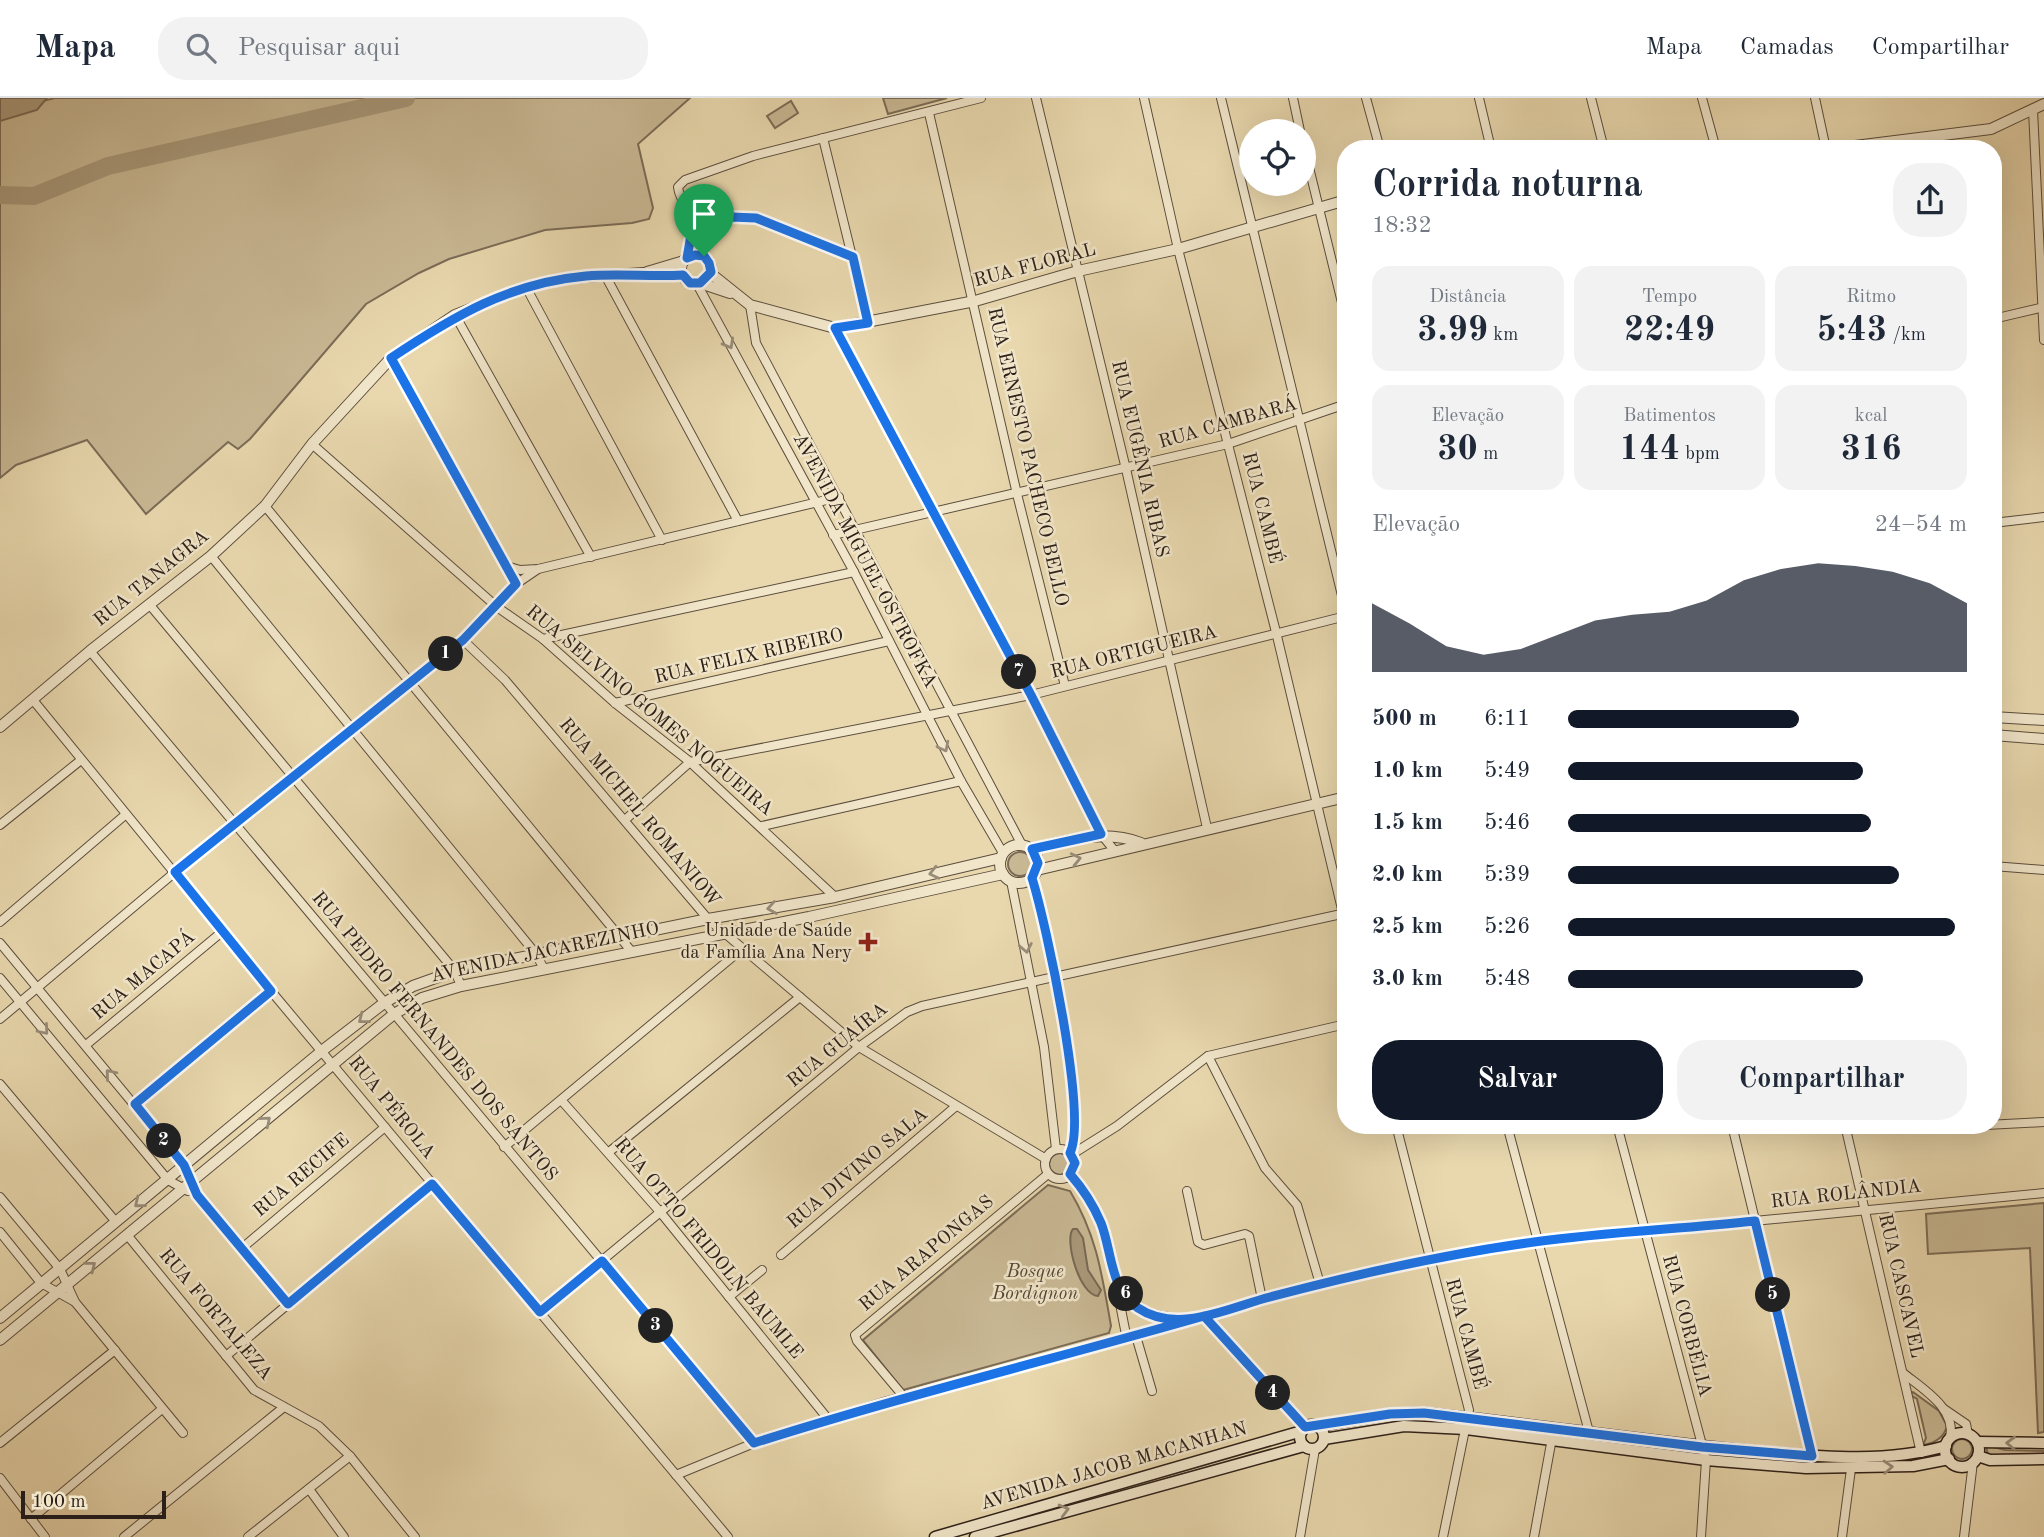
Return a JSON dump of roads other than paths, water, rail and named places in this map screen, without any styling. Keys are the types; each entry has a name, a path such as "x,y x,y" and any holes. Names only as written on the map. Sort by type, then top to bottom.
{"main road":[{"path":"2044,1443 1973,1438 1957,1433 1948,1442 1921,1453 1812,1456 1390,1414 1303,1429 1300,1439 1310,1447 1324,1439 1404,1426 1467,1423 1706,1460 1851,1469 1929,1464 1948,1459 1962,1466 1976,1459 2044,1459"},
{"path":"1317,1426 1323,1431 1324,1439"},
{"name":"AVENIDA JACOB MACANHAN","path":"935,1537 1303,1429"},
{"path":"1973,1438 1976,1459"},
{"path":"1948,1442 1948,1459"},
{"name":"AVENIDA JACOB MACANHAN","path":"975,1537 1310,1447"}],"street":[{"path":"694,226 683,275 688,282 699,284 710,274 709,263 704,256 694,226 679,192 678,187 685,180 753,156 981,98"},
{"name":"RUA EUGÊNIA RIBAS","path":"1037,98 1126,469 1207,828"},
{"name":"RUA CAMBÉ","path":"1144,98 1178,249 1278,636 1337,885"},
{"path":"1221,98 1337,577"},
{"path":"1293,98 1297,119"},
{"path":"1366,98 1378,140"},
{"path":"1479,98 1490,140"},
{"path":"1591,98 1602,140"},
{"path":"1702,98 1714,140"},
{"path":"1815,98 1826,140"},
{"path":"1898,140 1991,129 2044,104"},
{"path":"2033,110 2044,340"},
{"name":"RUA ERNESTO PACHECO BELLO","path":"929,113 975,301 1017,494 1065,686"},
{"path":"823,138 868,323"},
{"path":"1315,196 1337,284"},
{"name":"RUA FLORAL","path":"710,274 750,305 835,328 975,301 1079,271 1178,249 1337,202"},
{"path":"694,226 731,217 756,218 853,257"},
{"path":"643,273 695,255 704,256"},
{"path":"312,444 391,358 455,315 526,287 605,275 683,275"},
{"path":"605,275 738,522"},
{"name":"RUA FLORAL","path":"699,284 734,294"},
{"name":"AVENIDA MIGUEL OSTROFKA","path":"699,284 1002,855"},
{"path":"526,287 662,540"},
{"name":"AVENIDA MIGUEL OSTROFKA","path":"750,305 756,344 1027,847"},
{"path":"2002,317 2043,307"},
{"path":"455,315 591,557"},
{"path":"835,328 1031,695 1101,834 1114,850"},
{"path":"391,358 516,584"},
{"name":"RUA CAMBARÁ","path":"832,535 1228,444 1337,407"},
{"name":"RUA TANAGRA","path":"0,727 90,651 211,556 265,506 312,444"},
{"name":"RUA SELVINO GOMES NOGUEIRA","path":"312,444 497,607 543,639 615,703 690,762 762,826 835,897"},
{"path":"506,566 520,570 538,569 839,497"},
{"path":"265,506 632,952"},
{"path":"2002,522 2044,517"},
{"path":"211,556 536,954 544,969"},
{"path":"0,1019 236,821 463,640 516,584 538,569"},
{"path":"543,639 854,572"},
{"path":"149,604 455,971 461,986"},
{"name":"RUA ORTIGUEIRA","path":"690,762 1031,695 1169,659 1278,636 1337,617"},
{"name":"RUA MICHEL ROMANIOW","path":"463,640 505,680 626,819 708,919 859,1047 955,1107 1045,1158"},
{"name":"RUA FELIX RIBEIRO","path":"615,703 889,641"},
{"name":"RUA PEDRO FERNANDES DOS SANTOS","path":"90,651 236,821 384,1003 754,1443"},
{"name":"RUA PÉROLA","path":"33,700 271,991 335,1064 432,1184 728,1536"},
{"path":"2002,718 2044,720"},
{"path":"2002,736 2044,738"},
{"path":"0,825 81,760"},
{"path":"626,819 690,762"},
{"path":"762,826 961,781"},
{"path":"1007,878 1024,883 1035,874 1114,850 1337,799"},
{"path":"0,922 125,815"},
{"path":"1056,1149 1032,981 1002,855 1012,846 1027,847 1101,834 1121,835 1141,843"},
{"path":"1027,847 1038,859 1035,874 1055,976 1073,1093 1075,1141 1071,1154 1075,1163 1070,1174 1059,1179 1048,1174 1045,1158 1056,1149"},
{"name":"AVENIDA JACAREZINHO","path":"0,1318 323,1050 384,1003 413,986 455,971 708,919 835,897 1002,855"},
{"path":"2002,867 2044,870"},
{"name":"AVENIDA JACAREZINHO","path":"0,1340 394,1014 422,998 461,986 1007,878"},
{"name":"RUA GUAÍRA","path":"540,1312 897,1018 922,1006 1337,915"},
{"name":"RUA MACAPÁ","path":"86,1045 223,931"},
{"path":"0,943 184,1165 197,1195 240,1250 288,1304"},
{"path":"505,1147 742,949"},
{"path":"0,978 168,1180 197,1195"},
{"path":"135,1104 271,991"},
{"path":"609,1152 800,997"},
{"path":"1056,1149 1071,1154 1117,1126 1209,1056 1226,1049 1337,1026"},
{"path":"1209,1056 1265,1168 1297,1205 1320,1284"},
{"path":"0,1084 116,1222"},
{"name":"RUA OTTO FRIDOLN BAUMLE","path":"562,1101 661,1213 828,1419"},
{"name":"RUA DIVINO SALA","path":"781,1255 955,1107"},
{"path":"2002,1124 2044,1122"},
{"name":"RUA RECIFE","path":"240,1250 385,1127"},
{"name":"RUA CAMBÉ","path":"1398,1134 1467,1423"},
{"path":"1509,1134 1589,1432"},
{"name":"RUA CORBÉLIA","path":"1620,1134 1706,1460 1701,1537"},
{"path":"1734,1134 1812,1456"},
{"name":"RUA CASCAVEL","path":"1846,1134 1866,1208 1921,1453"},
{"name":"RUA ARAPONGAS","path":"904,1397 855,1335 1048,1174"},
{"path":"1070,1174 1089,1196 1102,1226 1132,1338 1152,1391"},
{"path":"226,1356 432,1184"},
{"path":"1187,1191 1198,1242 1204,1245 1245,1234 1249,1236 1262,1299"},
{"name":"RUA ROLÂNDIA","path":"676,1475 754,1443 904,1397 1132,1338 1262,1299 1429,1259 1536,1242 1645,1233 1866,1208 2044,1193"},
{"path":"0,1197 60,1269 75,1302 183,1433"},
{"path":"0,1232 41,1283 75,1302"},
{"name":"RUA FORTALEZA","path":"128,1236 254,1390 319,1426 350,1456 415,1537"},
{"path":"729,1297 762,1270"},
{"path":"1115,1278 1140,1310 1159,1317 1191,1320"},
{"path":"1204,1316 1303,1429"},
{"path":"0,1443 115,1350"},
{"name":"RUA CASCAVEL","path":"1903,1373 1944,1409 1966,1424 1973,1438"},
{"path":"124,1537 284,1407"},
{"path":"31,1519 162,1409"},
{"path":"1944,1409 1951,1423 1948,1442"},
{"path":"1443,1537 1467,1423"},
{"path":"1534,1537 1552,1438"},
{"path":"1300,1537 1310,1447"},
{"path":"248,1537 350,1456"},
{"path":"1964,1537 1976,1459"},
{"path":"1842,1537 1851,1469"},
{"path":"0,1478 45,1537"},
{"path":"309,1489 344,1537"}],"waterway":[{"path":"0,195 34,196 108,166 406,98"}],"place":[{"name":"Unidade de Saúde da Família Ana Nery","path":"868,942"}],"park label":[{"name":"Bosque Bordignon","path":"1035,1283"}]}
